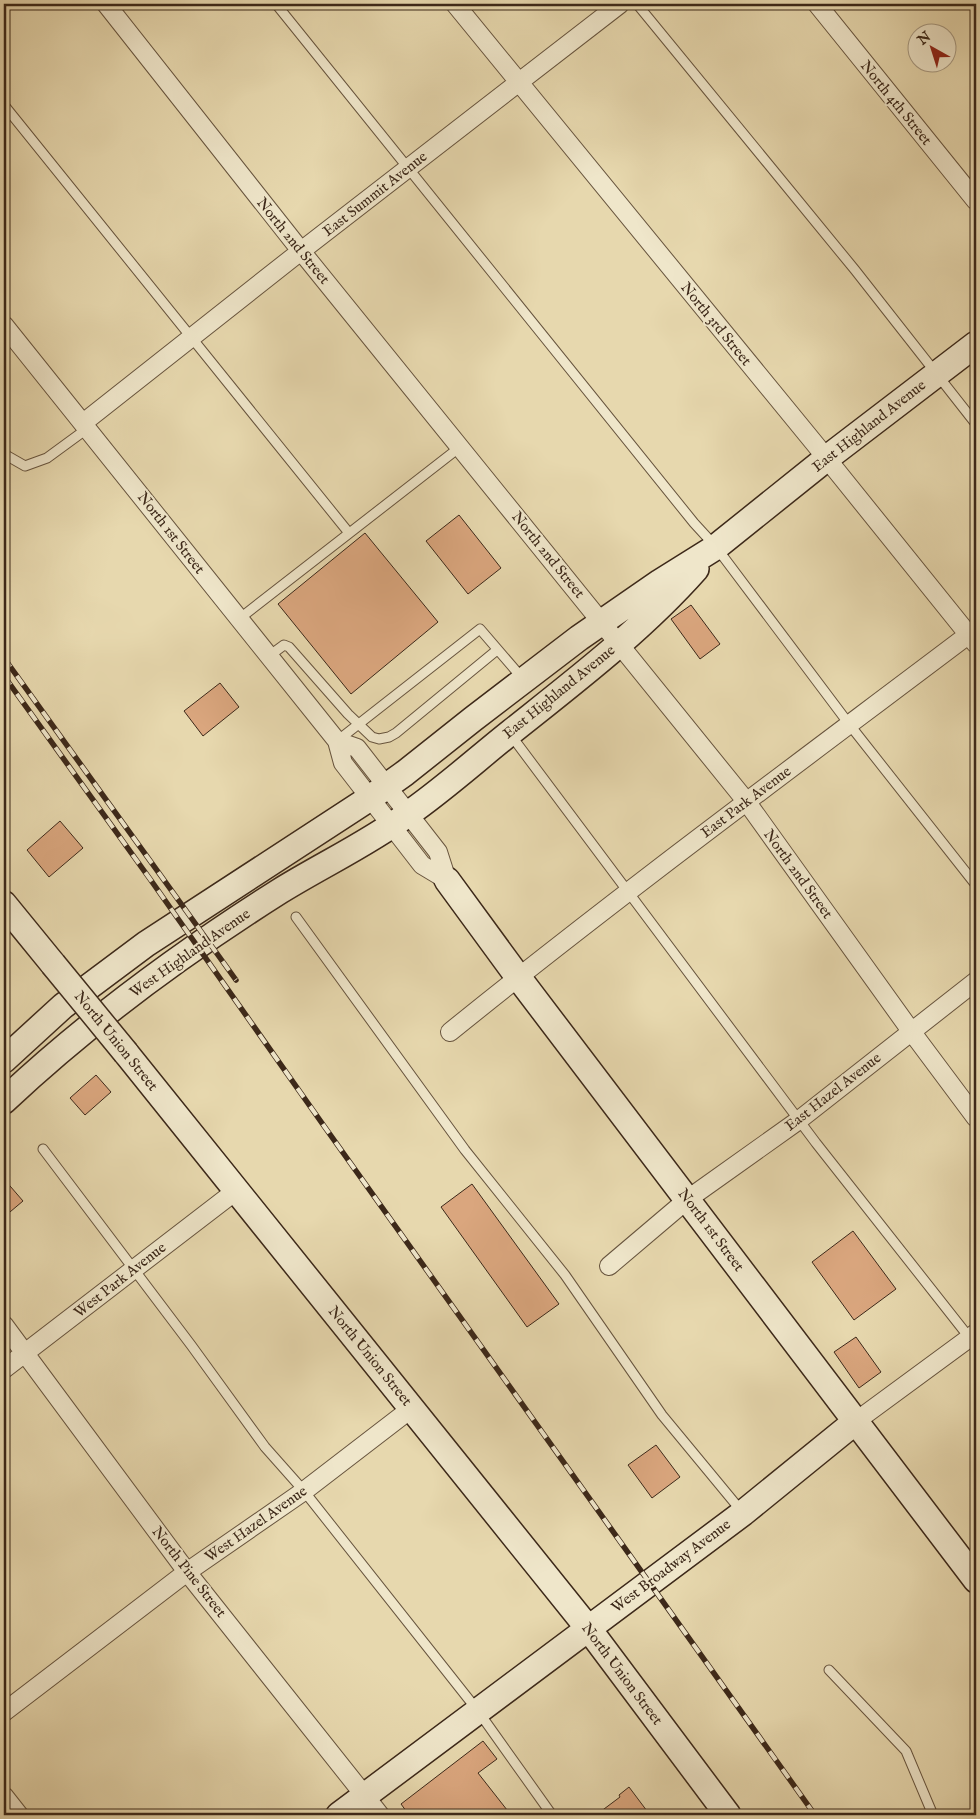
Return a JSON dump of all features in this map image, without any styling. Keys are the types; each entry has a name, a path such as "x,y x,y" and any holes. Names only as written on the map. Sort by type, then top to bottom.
{"main road":[{"name":"East Highland Avenue","path":"378,792 602,621 716,547 827,458 976,344"},
{"name":"East Highland Avenue","path":"400,820 619,643 673,595 716,547"},
{"name":"West Highland Avenue","path":"4,1060 63,1006 146,944 378,792"},
{"name":"West Highland Avenue","path":"4,1101 77,1035 170,965 274,895 400,820"},
{"name":"North 1st Street","path":"446,880 976,1580"},
{"name":"North Union Street","path":"4,904 237,1190 588,1628 728,1815"},
{"name":"West Broadway Avenue","path":"339,1815 743,1513 856,1422"}],"street":[{"name":"North 2nd Street","path":"106,4 301,251 746,801 911,1031 976,1118"},
{"name":"North 3rd Street","path":"455,4 974,636"},
{"name":"East Summit Avenue","path":"86,425 191,338 301,251 620,4"},
{"name":"North 4th Street","path":"816,4 976,201"},
{"name":"North 1st Street","path":"4,325 86,425 337,741 357,748 378,792 400,820 422,865 446,880"},
{"name":"East Park Avenue","path":"518,977 746,801 849,724 974,636"},
{"path":"450,1032 518,977"},
{"name":"East Hazel Avenue","path":"688,1199 799,1120 976,981"},
{"name":"West Park Avenue","path":"4,1369 237,1190"},
{"path":"609,1266 688,1199"},
{"name":"North Pine Street","path":"4,1325 187,1572 380,1815"},
{"path":"856,1422 974,1339"},
{"name":"West Hazel Avenue","path":"4,1712 187,1572 304,1492 412,1408"},
{"path":"4,1796 19,1815"}],"lane":[{"path":"276,4 694,523 716,547 849,724 976,885"},
{"path":"637,4 855,270 920,354 938,373 976,424"},
{"path":"4,105 349,533"},
{"path":"4,454 25,466 47,458 86,425"},
{"path":"240,619 460,447"},
{"path":"337,741 480,629 523,680"},
{"path":"269,656 284,645 289,646 358,724 372,737 379,739 396,733 497,650"},
{"path":"509,733 799,1120 974,1339"},
{"path":"296,917 465,1150 565,1275 662,1415 743,1513"},
{"path":"43,1149 191,1345 264,1447 304,1492 478,1711 552,1815"},
{"path":"829,1670 906,1751 933,1815"}],"building":[{"path":"459,515 501,568 468,594 426,541"},
{"path":"365,533 438,622 351,694 278,604"},
{"path":"691,605 720,644 700,659 671,619"},
{"path":"220,683 239,707 203,736 184,711"},
{"path":"60,821 83,848 49,877 27,850"},
{"path":"96,1075 111,1092 85,1115 70,1098"},
{"path":"4,1179 23,1201 4,1217"},
{"path":"472,1184 559,1304 527,1327 441,1207"},
{"path":"853,1231 896,1289 854,1320 812,1262"},
{"path":"856,1337 881,1372 859,1388 834,1352"},
{"path":"656,1445 680,1477 652,1498 628,1465"},
{"path":"483,1741 497,1759 478,1773 511,1815 409,1815 401,1804"},
{"path":"629,1787 650,1815 596,1815 620,1797 619,1795"}],"railway":[{"path":"4,658 236,980"},
{"path":"4,676 815,1815"}]}
